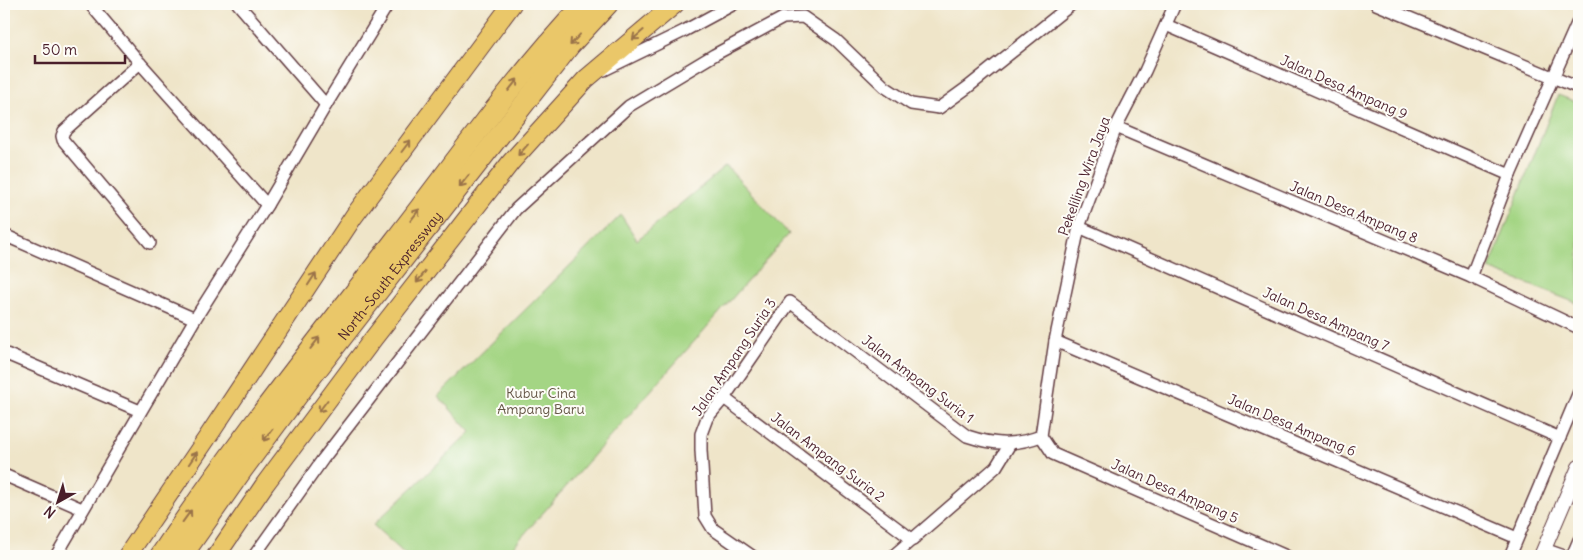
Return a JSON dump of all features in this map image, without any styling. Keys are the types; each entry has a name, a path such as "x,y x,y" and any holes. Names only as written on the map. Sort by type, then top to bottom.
{"highway":[{"name":"North–South Expressway","path":"160,556 230,457 299,365 516,82 584,4"},
{"name":"North–South Expressway","path":"182,556 312,376 570,44 608,4"}],"main road":[{"path":"126,556 207,438 354,216 512,4"},
{"path":"216,556 270,477 379,332 512,162 586,79 675,4"}],"street":[{"path":"90,4 267,205"},
{"path":"238,4 326,105"},
{"path":"586,79 734,4"},
{"path":"254,556 323,459 516,209 629,106 714,55 783,18 803,17 836,40 885,87 911,104 939,108 1072,4"},
{"name":"Pekeliling Wira Jaya","path":"1041,436 1055,341 1079,227 1116,127 1145,71 1176,4"},
{"path":"1376,4 1579,88"},
{"path":"56,556 140,411 267,205 385,5"},
{"path":"1471,277 1510,175 1579,19"},
{"name":"Jalan Desa Ampang 9","path":"1166,25 1510,175"},
{"path":"140,63 64,131 62,136 63,140 150,243"},
{"name":"Jalan Desa Ampang 8","path":"1116,127 1471,277 1579,328"},
{"name":"Jalan Desa Ampang 7","path":"1079,227 1560,438"},
{"path":"4,235 195,319"},
{"name":"Jalan Ampang Suria 3","path":"752,556 713,529 705,516 701,434 707,418 724,398 790,302"},
{"name":"Jalan Ampang Suria 1","path":"790,302 966,436 981,441 1010,444 1024,442 1041,436"},
{"name":"Jalan Desa Ampang 6","path":"1055,341 1518,538"},
{"path":"4,353 140,411"},
{"path":"1510,556 1579,392"},
{"name":"Jalan Ampang Suria 2","path":"724,398 913,540"},
{"name":"Jalan Desa Ampang 5","path":"1041,436 1053,454 1286,556"},
{"path":"893,556 996,467 1010,444"},
{"path":"1564,556 1542,552 1579,467"},
{"path":"4,475 82,509"},
{"path":"1572,556 1579,540"}],"green space":[{"path":"1558,95 1579,103 1579,304 1489,269"},
{"name":"Kubur Cina Ampang Baru","path":"726,166 789,234 505,556 407,556 373,525 471,432 438,396 621,215 637,240"}]}
